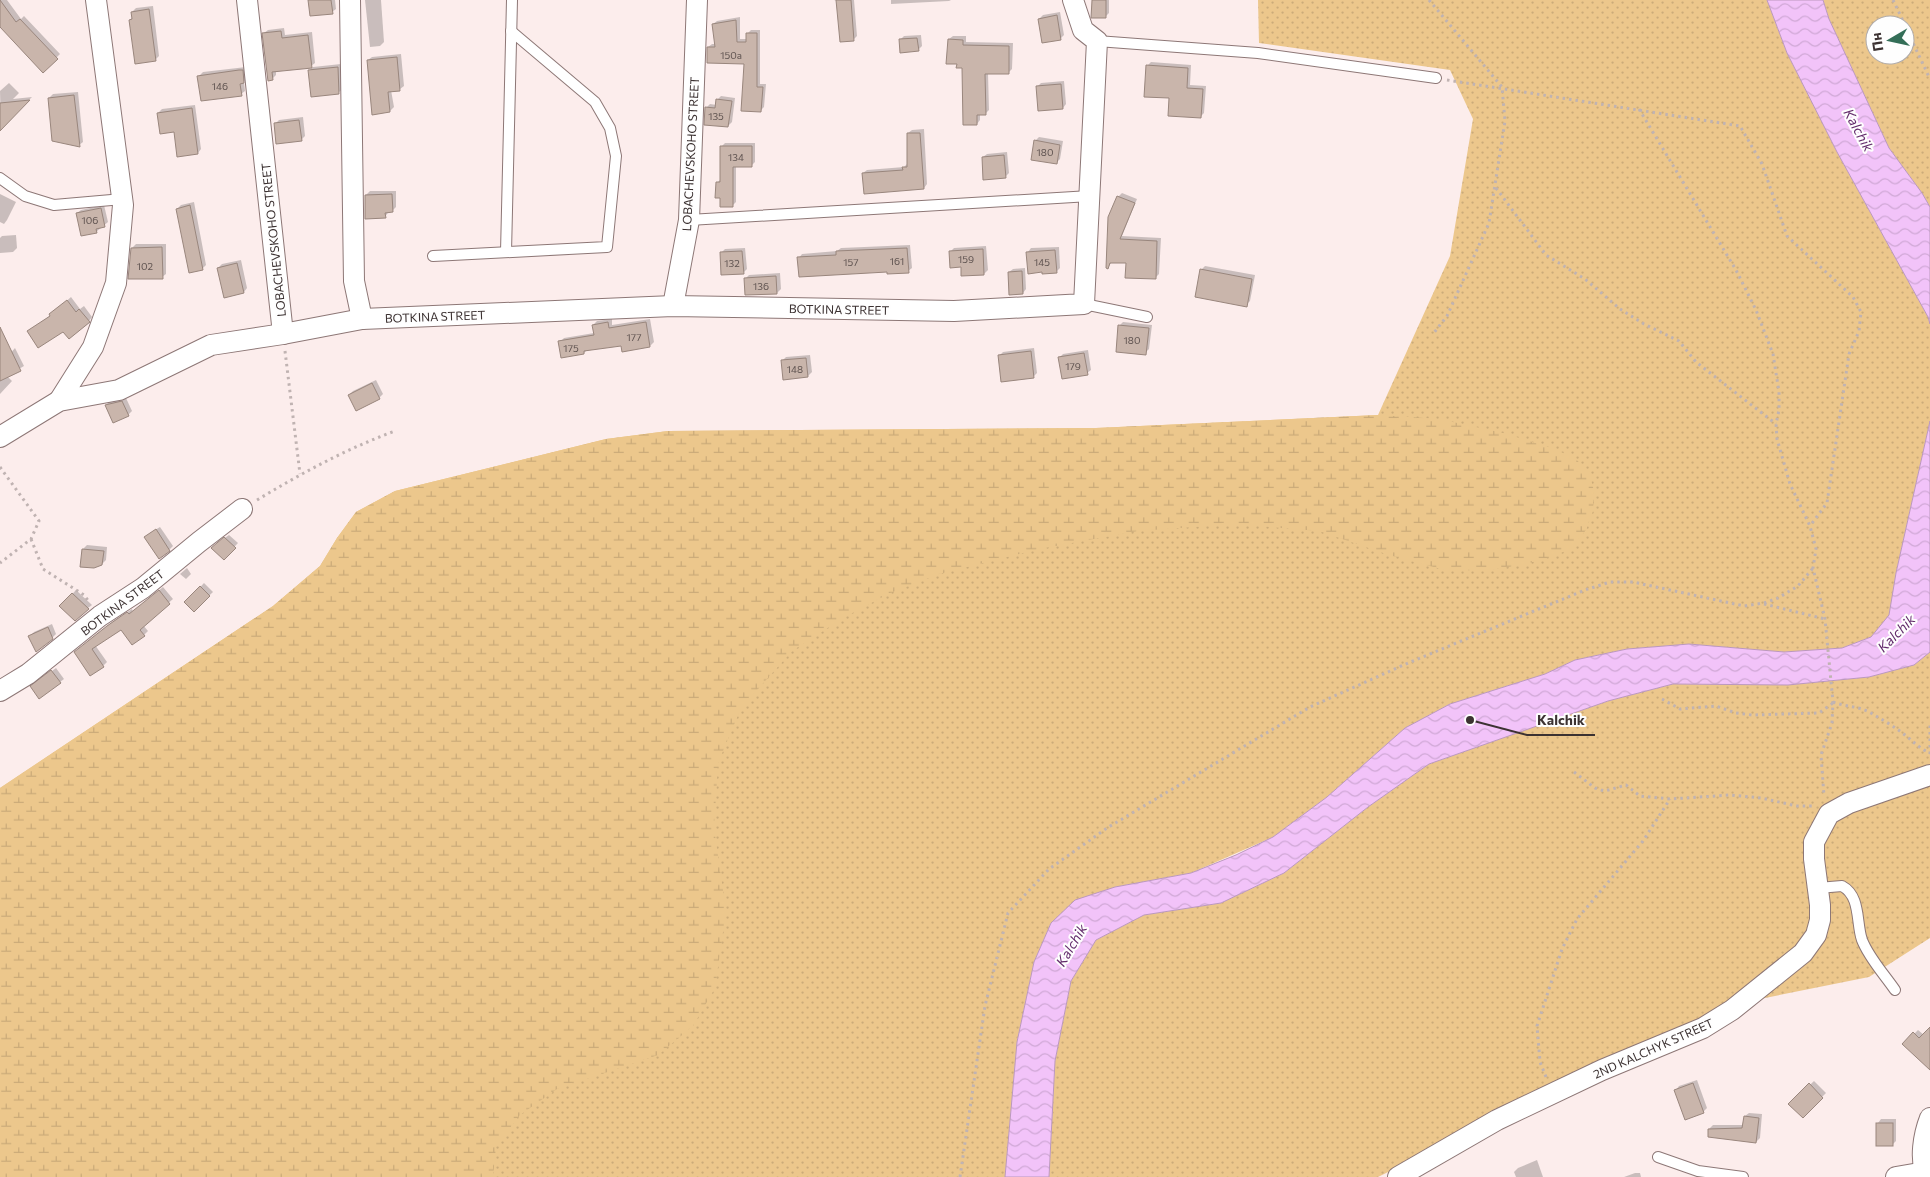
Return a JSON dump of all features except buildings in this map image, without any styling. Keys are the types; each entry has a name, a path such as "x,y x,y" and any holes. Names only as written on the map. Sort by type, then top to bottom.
{"street":[{"name":"LOBACHEVSKOHO STREET","path":"59,401 93,347 116,283 123,199 96,0"},
{"name":"LOBACHEVSKOHO STREET","path":"0,436 59,401 119,390 211,344 283,334 247,0"},
{"path":"350,0 354,280 362,319"},
{"name":"LOBACHEVSKOHO STREET","path":"673,306 689,220 698,0"},
{"path":"1073,0 1074,8 1083,30 1098,41 1084,304"},
{"name":"BOTKINA STREET","path":"283,334 362,319 673,306 954,311 1084,304"},
{"name":"BOTKINA STREET","path":"0,691 28,674 100,616 143,588 242,510"},
{"name":"2ND KALCHYK STREET","path":"1398,1177 1484,1127 1602,1070 1703,1028 1739,1004 1798,957 1811,944 1816,935 1820,920 1814,842 1826,812 1930,775"},
{"path":"1896,1177 1926,1174 1923,1145 1925,1131 1930,1118"}],"lane":[{"path":"506,252 512,0"},
{"path":"433,256 607,247 616,156 610,128 594,102 511,31"},
{"path":"1098,41 1258,53 1436,78"},
{"path":"0,178 25,196 54,205 123,199"},
{"path":"689,220 1090,196"},
{"path":"1084,304 1147,317"},
{"path":"1818,888 1842,886 1851,893 1862,941 1895,990"},
{"path":"1658,1157 1698,1171 1743,1177"}],"path":[{"path":"1429,0 1502,88 1505,121 1489,223 1447,316 1432,334"},
{"path":"1892,0 1900,15"},
{"path":"1915,47 1930,79"},
{"path":"1436,78 1740,126 1762,164 1787,236 1853,297 1861,312 1859,332 1850,354 1827,503 1810,526"},
{"path":"1574,772 1594,788 1605,791 1626,785 1640,796 1670,798 1730,795 1761,798 1826,812 1821,755 1832,723 1833,702 1826,630 1813,568 1816,549 1810,526 1790,484 1777,439 1776,424 1779,410 1779,392 1773,354 1756,310 1736,270 1639,109"},
{"path":"1496,187 1546,255 1585,279 1620,309 1644,324 1679,341 1696,362 1776,424"},
{"path":"283,334 300,474"},
{"path":"242,510 300,474 359,444 395,431"},
{"path":"0,466 39,521 32,539 0,563"},
{"path":"32,539 42,569 84,595 100,616"},
{"path":"960,1177 985,1006 1008,913 1049,869 1056,864 1107,828 1310,707 1408,663 1585,590 1610,582 1633,582 1744,606 1764,603 1778,598 1798,586 1813,568"},
{"path":"1764,603 1824,619"},
{"path":"1662,699 1680,709 1716,706 1736,713 1752,715 1819,713 1833,702"},
{"path":"1833,702 1842,706 1861,708 1869,712 1897,729 1923,750 1930,753 1930,724"},
{"path":"1552,1094 1540,1062 1538,1026 1562,949 1577,919 1643,841 1670,798"}],"green space":[{"path":"1258,0 1767,0 1787,53 1837,152 1928,317 1930,324 1930,421 1896,573 1889,616 1871,637 1842,648 1784,652 1689,644 1627,649 1575,660 1545,674 1450,704 1405,728 1327,797 1273,837 1191,873 1115,887 1051,923 1034,962 1017,1042 1005,1177 0,1177 0,788 273,606 320,566 356,512 395,491 606,439 668,431 1096,428 1378,415 1450,256 1473,119 1450,70 1259,43"},
{"path":"1823,0 1930,0 1930,207 1889,148 1829,19"},
{"path":"1378,415 1439,419 1503,433 1555,449 1577,460 1590,476 1594,491 1593,511 1586,530 1570,549 1549,558 1484,571 1441,569 1389,555 1319,531 1235,524 1138,531 1039,549 939,574 890,593 843,618 792,651 741,708 718,763 714,828 726,911 715,988 693,1026 658,1055 557,1089 520,1115 496,1146 493,1177 0,1177 0,788 273,606 320,566 356,512 395,491 606,439 668,431 1096,428"},
{"path":"1930,652 1930,938 1869,977 1725,1006 1378,1177 1049,1177 1055,1061 1071,981 1096,940 1144,915 1221,903 1284,873 1368,807 1429,764 1608,701 1673,684 1788,685 1869,677 1914,665"}],"water":[{"path":"1767,0 1823,0 1829,19 1889,148 1930,207 1930,324 1928,317 1837,152 1787,53"},
{"path":"1930,421 1930,652 1914,665 1869,677 1788,685 1673,684 1608,701 1429,764 1368,807 1284,873 1221,903 1144,915 1096,940 1071,981 1055,1061 1049,1177 1005,1177 1017,1042 1034,962 1051,923 1075,900 1115,887 1191,873 1236,855 1273,837 1327,797 1405,728 1450,704 1545,674 1575,660 1627,649 1689,644 1784,652 1842,648 1871,637 1889,615 1896,573"}],"place":[{"name":"Kalchik","path":"1470,720"}]}
